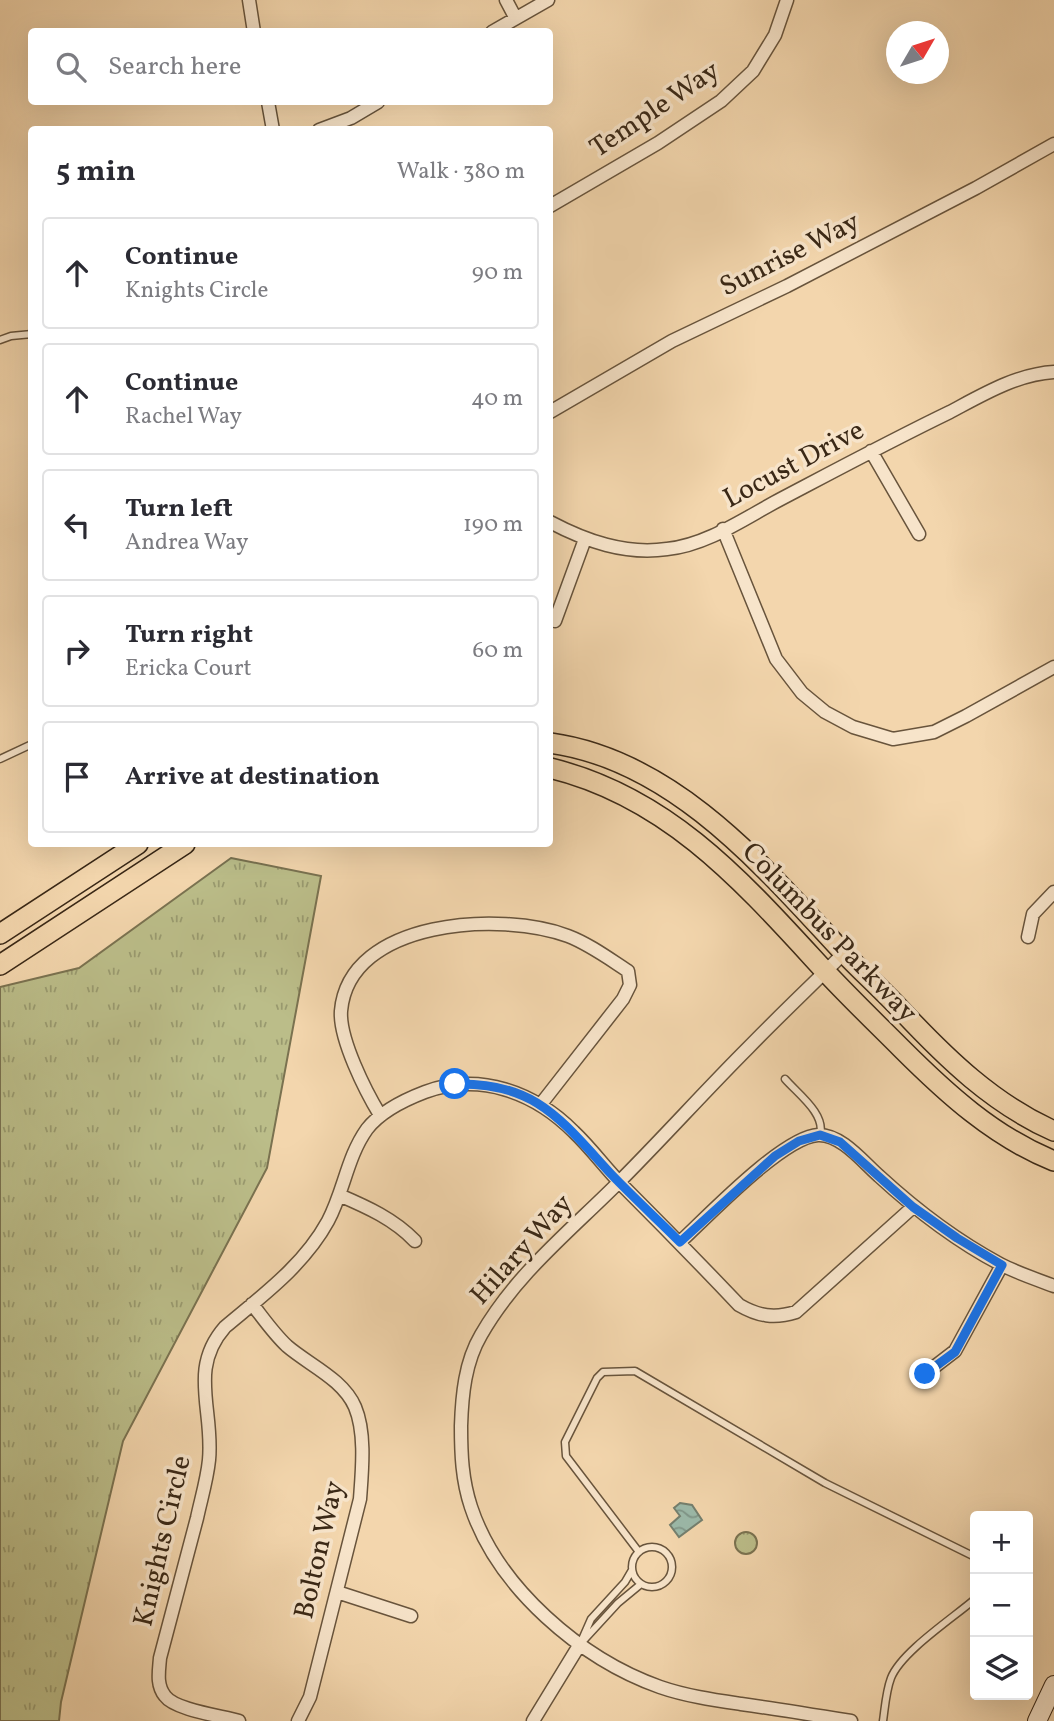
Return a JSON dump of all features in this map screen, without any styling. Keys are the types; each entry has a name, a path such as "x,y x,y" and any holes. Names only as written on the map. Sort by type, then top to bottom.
{"main road":[{"name":"Columbus Parkway","path":"553,744 609,759 686,800 773,877 939,1050 977,1084 1054,1131"},
{"name":"Columbus Parkway","path":"553,769 581,776 643,805 677,826 725,866 825,972 941,1088 1030,1151 1054,1161"},
{"path":"0,934 133,847"},
{"path":"0,965 180,847"}],"street":[{"path":"248,0 253,28"},
{"path":"506,0 515,17"},
{"path":"498,28 548,0"},
{"name":"Temple Way","path":"553,204 658,144 721,101 753,71 775,35 787,0"},
{"path":"269,105 272,126"},
{"path":"330,126 351,118 373,105"},
{"name":"Sunrise Way","path":"553,410 672,341 788,286 1054,144"},
{"name":"Locust Drive","path":"553,523 608,547 667,550 691,544 994,390 1030,376 1054,372"},
{"path":"871,451 919,534"},
{"path":"723,529 776,659 802,693 825,712 853,727 893,739 934,732 1054,667"},
{"path":"555,621 585,539"},
{"path":"1028,937 1033,914 1054,892"},
{"path":"380,1115 365,1089 346,1042 341,1012 347,988 371,956 389,945 441,928 473,924 505,923 567,936 596,950 628,971 630,985 623,999 541,1104"},
{"name":"Hilary Way","path":"844,953 748,1047 619,1182 541,1257 501,1303 479,1338 466,1375 462,1400 463,1474 471,1507 484,1537 494,1556 528,1598 580,1644 630,1675 663,1688 715,1700 851,1721"},
{"name":"Knights Circle","path":"239,1721 177,1705 165,1697 158,1676 160,1658 209,1461 209,1423 204,1377 207,1355 214,1340 225,1327 304,1258 328,1220 355,1147 380,1115 411,1097 455,1084 498,1087 518,1092 541,1104 575,1132 619,1182 739,1305 760,1315 784,1316 796,1312 913,1207"},
{"path":"680,1242 775,1156 799,1141 820,1135 840,1142 913,1207 957,1238 1002,1265 1054,1286"},
{"path":"339,1195 388,1219 415,1241"},
{"path":"925,1374 955,1352 1002,1265"},
{"name":"Bolton Way","path":"252,1304 283,1343 339,1385 355,1408 363,1466 360,1499 337,1592 310,1697 298,1721"},
{"path":"337,1592 411,1616"},
{"path":"533,1721 580,1644"},
{"path":"1037,1721 1054,1685"}],"lane":[{"path":"0,340 28,334"},
{"path":"0,759 28,746"},
{"path":"785,1079 818,1116 822,1127 820,1135"},
{"path":"639,1552 566,1456 565,1443 597,1378 603,1372 635,1371 825,1483 970,1555"},
{"path":"580,1644 591,1619 625,1581 639,1552 649,1547 663,1550 668,1555 672,1568 663,1584 652,1587 641,1584 632,1570"},
{"path":"580,1644 618,1603 641,1584"},
{"path":"883,1721 891,1678 897,1666 912,1650 970,1604"}],"green space":[{"path":"231,858 321,876 267,1168 123,1441 61,1702 59,1721 0,1721 0,987 79,968"},
{"path":"746,1532 754,1535 757,1543 754,1551 746,1554 738,1551 735,1543 738,1535"}],"water":[{"path":"680,1503 692,1505 702,1520 679,1537 670,1525 680,1516 674,1508"}],"route":[{"path":"455,1084 498,1087 518,1092 541,1104 575,1132 619,1182 680,1242 775,1156 792,1145 820,1135 840,1142 913,1207 1002,1265 955,1352 925,1374"}]}
